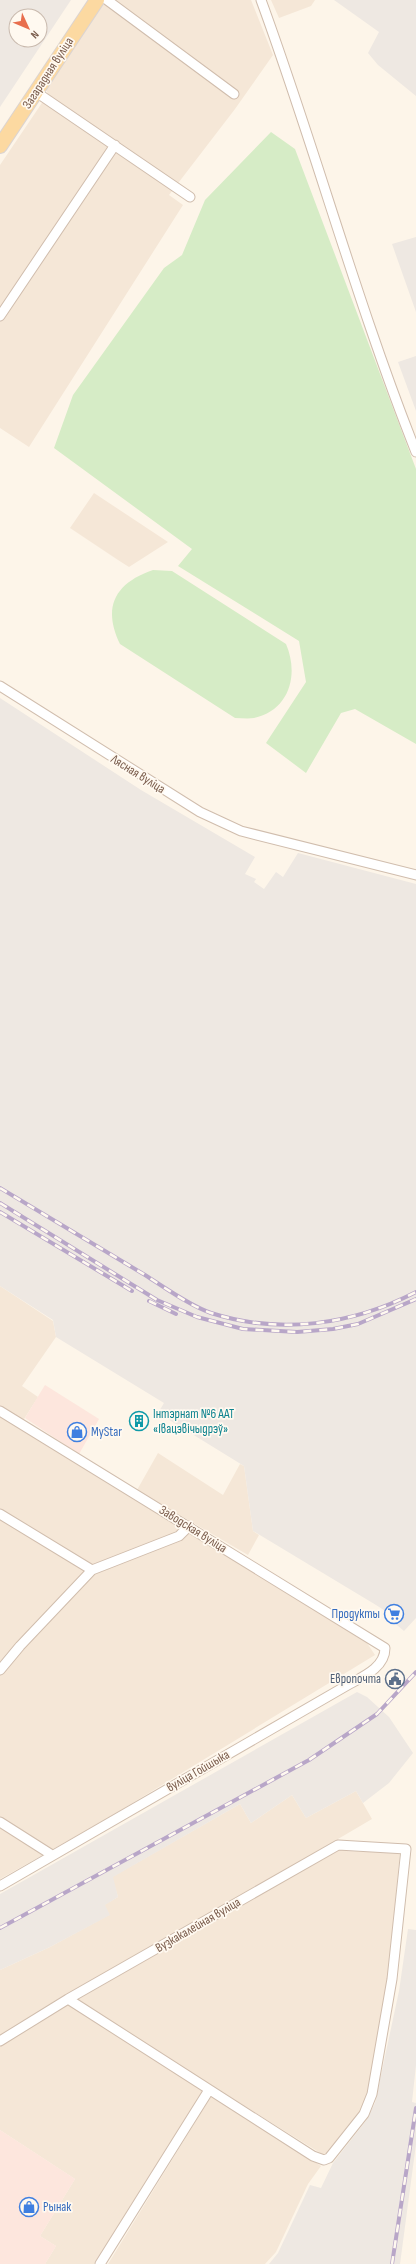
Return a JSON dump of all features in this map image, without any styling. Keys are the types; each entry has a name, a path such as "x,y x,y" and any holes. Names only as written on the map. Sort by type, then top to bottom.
{"main road":[{"name":"Загарадная вуліца","path":"0,146 97,0"}],"street":[{"path":"107,0 234,94"},
{"path":"261,0 302,114 387,379 416,452"},
{"path":"36,92 190,197"},
{"path":"0,316 115,146"},
{"name":"Лясная вуліца","path":"0,686 200,812 241,832 416,875"},
{"name":"Заводская вуліца","path":"0,1411 385,1648"},
{"path":"0,1514 92,1570"},
{"path":"0,1670 20,1646 92,1570 179,1536 189,1526"},
{"name":"вуліца Гойшыка","path":"0,1886 377,1668 385,1656 385,1648"},
{"path":"0,1822 52,1855"},
{"name":"Вузкакалейная вуліца","path":"0,2041 68,2000 338,1845 406,1849 392,1980 372,2094 364,2114 333,2155 324,2160 313,2156 208,2090"},
{"path":"68,2000 208,2090 100,2264"}],"shaded area":[{"path":"0,0 71,0 48,35 48,8 8,8 8,48 39,48 0,107"},
{"path":"104,0 251,0 273,55 235,109 169,195 183,205 29,447 0,428 0,165 48,94 45,87"},
{"path":"271,0 315,0 311,6 279,18"},
{"path":"334,0 416,0 416,96 378,65 368,53 379,32"},
{"path":"416,237 416,312 392,244"},
{"path":"416,356 416,411 398,362"},
{"path":"94,493 168,542 129,567 118,560 70,528"},
{"path":"0,698 141,790 255,857 245,874 256,879 254,882 264,889 276,872 283,877 298,853 416,884 416,1618 404,1631 385,1615 387,1612 253,1531 244,1466 158,1413 164,1403 56,1337 53,1320 0,1286"},
{"path":"0,1286 53,1321 56,1337 22,1386 38,1397 19,1427 367,1643 375,1655 103,1821 0,1879"},
{"path":"45,1385 99,1419 79,1454 25,1418"},
{"path":"158,1453 223,1495 240,1464 244,1466 253,1531 259,1535 248,1555 137,1490"},
{"path":"357,1692 367,1697 389,1717 413,1753 389,1783 363,1803 356,1791 306,1818 292,1795 251,1823 240,1804 113,1877 118,1897 105,1905 110,1915 50,1947 0,1970 0,1894"},
{"path":"356,1791 372,1819 338,1839 345,1851 400,1853 384,2016 373,2073 361,2111 331,2153 322,2154 209,2084 94,2264 45,2264 56,2246 40,2236 75,2179 0,2130 0,1970 50,1947 109,1915 104,1905 118,1897 112,1877 240,1804 251,1823 292,1795 306,1818"},
{"path":"408,1929 416,1930 416,2065 412,2102 416,2103 416,2144 400,2264 269,2264 278,2253 310,2185 321,2188 333,2163 365,2122 375,2103 399,1991"},
{"path":"212,2095 321,2166 308,2184 276,2252 265,2264 108,2264"},
{"name":"Рынак","path":"0,2130 75,2179 40,2236 56,2246 45,2264 0,2264"}],"green space":[{"path":"271,132 295,149 416,469 416,744 355,709 341,713 306,773 266,743 306,682 299,641 178,566 192,549 54,448 73,395 164,268 182,255 205,200"},
{"path":"153,570 172,571 286,644 292,667 291,678 283,699 276,707 266,714 254,718 235,718 120,644 112,619 116,598 121,589 129,582 140,575"}],"railway":[{"path":"0,1188 186,1301 211,1313 237,1320 263,1324 289,1325 341,1319 367,1312 416,1292"},
{"path":"0,1203 157,1300 197,1317 243,1329 297,1332 333,1329 358,1324 416,1299"},
{"path":"0,1212 132,1291"},
{"path":"149,1301 176,1314"},
{"path":"0,1928 309,1760 377,1714 416,1672"},
{"path":"392,2264 416,2108"}],"place":[{"name":"Інтэрнат №6 ААТ «Івацэвічыдрэў»","path":"139,1421"},
{"name":"MyStar","path":"77,1432"},
{"name":"Продукты","path":"394,1614"},
{"name":"Европочта","path":"395,1679"},
{"name":"Рынак","path":"29,2207"}]}
